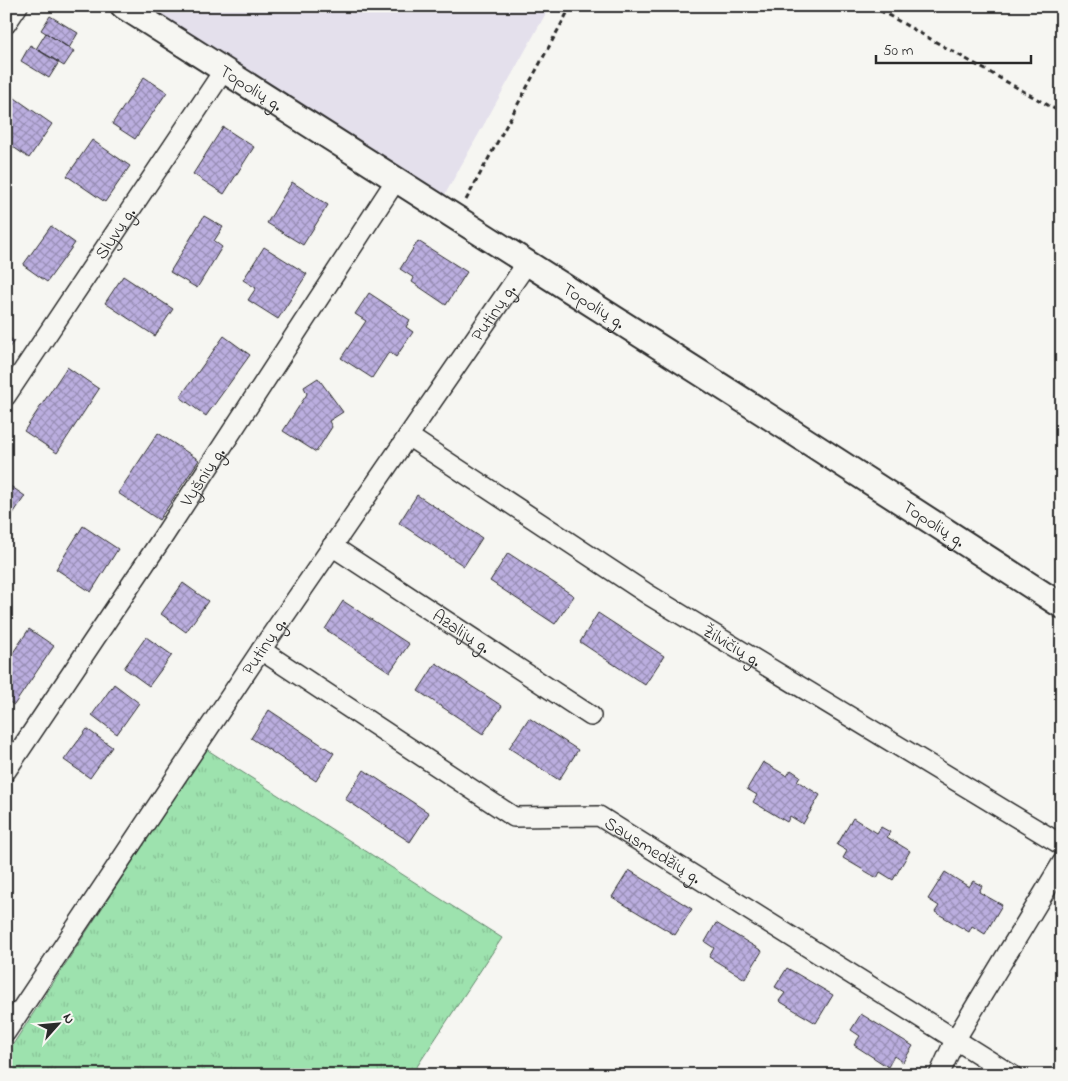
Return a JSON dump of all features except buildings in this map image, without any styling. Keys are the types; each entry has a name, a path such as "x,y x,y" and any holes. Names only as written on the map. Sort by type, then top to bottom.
{"street":[{"path":"6,24 18,6"},
{"name":"Topolių g.","path":"123,6 528,263 1062,606"},
{"name":"Slyvų g.","path":"6,396 224,70"},
{"name":"Vyšnių g.","path":"6,771 163,537 396,180"},
{"name":"Putinų g.","path":"6,1032 261,650 528,263"},
{"name":"Žilvičių g.","path":"408,436 648,595 1062,845"},
{"name":"Azalijų g.","path":"332,546 592,716"},
{"name":"Sausmedžių g.","path":"261,650 514,817 599,816 1012,1075"},
{"path":"939,1075 955,1040 1062,863"}],"path":[{"path":"456,218 571,6"},
{"path":"872,6 1062,114"}],"shaded area":[{"path":"142,6 550,6 443,198"}],"green space":[{"path":"206,749 502,938 416,1068 427,1075 6,1075 6,1055"}]}
